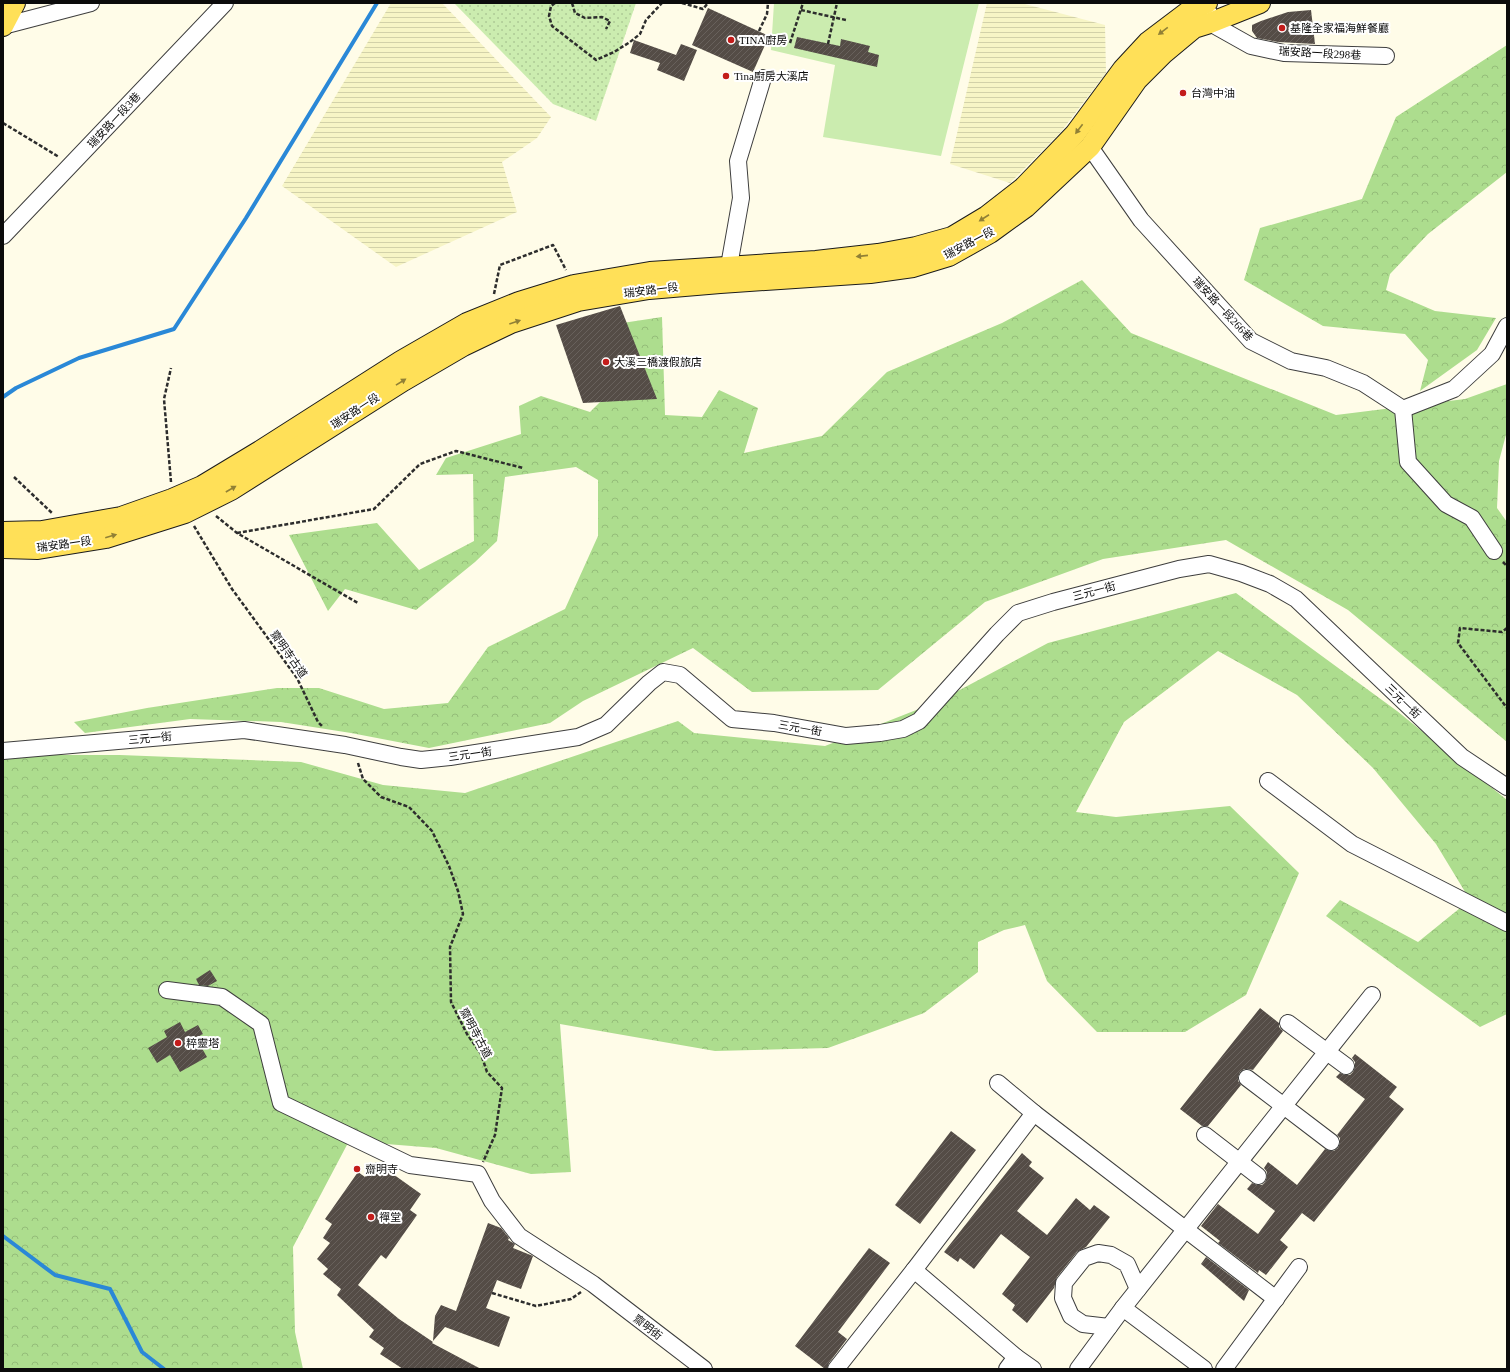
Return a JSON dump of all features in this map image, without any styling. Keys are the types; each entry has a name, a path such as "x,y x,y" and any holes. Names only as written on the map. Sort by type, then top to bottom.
{"main road":[{"path":"3,26 15,3"},
{"name":"瑞安路一段","path":"3,548 38,549 106,538 186,505 231,490 403,381 462,346 511,323 578,301 730,274 816,261 878,254 916,247 952,237 987,216 1023,188 1075,134 1123,69 1148,42 1201,12 1260,3"},
{"name":"瑞安路一段","path":"3,532 42,531 186,505 202,486 260,451 401,361 467,324 519,302 574,284 650,272 730,274 870,273 914,267 949,256 990,233 1026,207 1090,147 1137,80 1201,12"}],"street":[{"path":"3,26 91,3"},
{"name":"瑞安路一段3巷","path":"3,236 225,3"},
{"name":"瑞安路一段298巷","path":"1201,12 1251,46 1284,53 1386,56"},
{"path":"730,274 741,198 738,161 763,78"},
{"name":"瑞安路一段266巷","path":"1090,147 1141,220 1252,341 1291,361 1326,368 1363,383 1402,409"},
{"path":"1494,551 1472,518 1446,504 1408,462 1402,409 1454,389 1492,354 1507,326"},
{"name":"三元一街","path":"3,751 244,730 345,745 421,760 450,757 578,737 606,725 648,683 663,672 680,675 732,720 774,723 846,736 880,733 903,728 919,721 996,634 1018,613 1171,571 1209,564 1241,573 1270,584 1296,599 1462,757 1507,787"},
{"path":"1268,781 1352,844 1507,923"},
{"path":"167,990 222,997 261,1024 281,1103 410,1165 478,1174"},
{"path":"1078,1369 1123,1308 1372,995"},
{"path":"1288,1022 1346,1066"},
{"path":"1246,1078 1331,1142"},
{"path":"998,1083 1276,1299"},
{"path":"836,1369 914,1270 1034,1112"},
{"path":"1205,1135 1258,1176"},
{"name":"齋明街","path":"478,1174 492,1201 519,1236 592,1284 704,1369"},
{"path":"1109,1327 1083,1324 1071,1316 1063,1298 1064,1283 1084,1258 1098,1253 1111,1255 1127,1264 1138,1289"},
{"path":"1224,1369 1299,1267"},
{"path":"914,1270 1012,1363 1033,1369"},
{"path":"1123,1308 1204,1369"}],"path":[{"path":"555,3 551,6 549,16 552,26 596,60 614,52 640,34 646,20 662,3"},
{"path":"572,3 575,13 585,18 602,17 610,21 606,29"},
{"path":"682,3 702,9 708,3"},
{"path":"759,31 767,14 768,3"},
{"path":"790,43 803,3"},
{"path":"828,44 837,3"},
{"path":"801,10 846,20"},
{"path":"3,124 72,165"},
{"path":"490,314 500,265 554,245 574,284"},
{"path":"171,368 164,399 186,505 358,603"},
{"path":"237,533 374,509 420,464 456,451 524,468"},
{"path":"14,477 66,527"},
{"name":"齋明寺古道","path":"186,505 199,534 232,589 297,678 318,722 345,745 360,766 363,779 381,797 409,807 432,830 449,866 458,891 463,914 450,947 450,1002 467,1034 481,1054 487,1072 502,1088 495,1135 478,1174"},
{"path":"1507,628 1502,632 1460,628 1458,643 1507,708"},
{"path":"492,1293 536,1306 571,1299 592,1284"}],"shaded area":[{"path":"391,3 442,3 551,117 537,138 502,162 517,212 396,267 282,186"},
{"path":"987,3 1021,3 1105,25 1106,73 1060,133 1010,183 950,164"}],"green space":[{"path":"454,3 636,3 596,121 553,104"},
{"path":"774,3 979,3 941,156 823,137 835,65 771,50"},
{"path":"1507,45 1507,172 1428,234 1390,274 1386,290 1435,311 1496,318 1477,350 1420,391 1428,360 1405,334 1323,326 1244,280 1260,228 1362,199 1396,117"},
{"path":"1082,280 1131,333 1336,415 1465,399 1507,384 1507,431 1499,461 1497,508 1507,522 1507,742 1348,610 1226,540 1103,559 985,602 878,690 752,692 693,648 583,701 550,723 429,748 351,733 281,722 190,719 85,733 74,722 147,708 277,688 319,688 384,709 448,703 488,647 565,609 598,536 598,480 576,467 505,477 497,541 475,562 416,610 345,589 328,611 289,535 377,523 419,570 474,541 473,474 436,475 446,458 521,434 519,406 541,396 590,412 603,399 583,329 662,317 665,415 702,417 719,390 758,408 744,453 822,436 887,372 1002,323"},
{"path":"1236,593 1397,711 1507,800 1507,1014 1480,1027 1326,916 1340,900 1418,942 1470,900 1436,844 1373,768 1297,695 1218,651 1124,722 1076,812 1116,817 1230,806 1299,873 1246,995 1185,1032 1097,1032 1047,981 1025,925 1004,930 978,942 978,972 924,1013 828,1048 715,1051 560,1024 571,1172 531,1174 436,1148 349,1141 293,1247 295,1332 303,1369 3,1369 3,755 120,755 301,762 383,785 465,793 678,721 694,733 825,746 939,701 1048,643"}],"building":[{"name":"TINA廚房","path":"708,8 769,36 753,72 692,45"},
{"name":"基隆全家福海鮮餐廳","path":"1311,10 1315,44 1278,42 1257,38 1252,31 1252,25 1261,21 1288,12"},
{"path":"797,37 840,46 841,39 870,46 868,52 879,55 877,67 794,48"},
{"path":"634,40 676,55 681,44 697,50 684,81 657,70 660,63 630,53"},
{"name":"大溪三橋渡假旅店","path":"620,306 657,399 583,403 556,325"},
{"path":"210,970 217,981 208,986 199,985 196,979"},
{"path":"1260,1008 1279,1023 1279,1027 1283,1031 1253,1070 1244,1069 1240,1072 1238,1081 1241,1085 1208,1126 1202,1126 1180,1109"},
{"name":"粹靈塔","path":"180,1022 185,1032 198,1025 203,1034 196,1038 207,1057 180,1072 170,1055 157,1063 148,1048 167,1037 164,1031"},
{"path":"1355,1054 1397,1087 1389,1097 1404,1109 1314,1222 1302,1213 1280,1240 1288,1247 1266,1275 1259,1270 1258,1273 1218,1243 1220,1241 1201,1226 1218,1204 1258,1234 1275,1211 1247,1189 1252,1183 1262,1185 1265,1182 1267,1172 1264,1168 1268,1162 1297,1185 1325,1149 1334,1151 1338,1148 1340,1138 1337,1135 1365,1099 1336,1077 1340,1073 1350,1075 1353,1072 1355,1062 1352,1058"},
{"path":"951,1131 976,1150 920,1224 895,1205"},
{"path":"1022,1153 1032,1162 1029,1166 1044,1178 1017,1211 1047,1235 1076,1198 1090,1210 1094,1205 1110,1217 1086,1247 1077,1252 1057,1277 1054,1288 1027,1323 1012,1310 1015,1305 1002,1294 1030,1257 1001,1234 974,1269 960,1258 958,1262 944,1252"},
{"path":"376,1162 421,1194 410,1210 417,1215 386,1259 381,1255 358,1285 399,1319 433,1342 432,1343 481,1369 403,1369 380,1354 384,1348 369,1337 374,1330 337,1295 341,1289 323,1274 328,1269 317,1259 330,1243 323,1238 332,1224 325,1219 358,1172 365,1177"},
{"path":"488,1223 501,1228 509,1238 508,1240 515,1244 513,1248 533,1256 521,1289 497,1280 486,1308 510,1317 499,1347 445,1327 433,1341 435,1316 441,1305 456,1311"},
{"path":"869,1248 890,1263 838,1332 847,1339 829,1363 827,1369 825,1369 795,1346"},
{"path":"1206,1257 1249,1290 1244,1301 1201,1264"}],"waterway":[{"path":"3,397 16,388 79,358 174,329 246,218 377,3"},
{"path":"3,1236 55,1275 110,1289 142,1352 164,1369"}],"place":[{"name":"基隆全家福海鮮餐廳","path":"1282,28"},
{"name":"TINA廚房","path":"731,40"},
{"name":"Tina廚房大溪店","path":"726,76"},
{"name":"台灣中油","path":"1183,93"},
{"name":"大溪三橋渡假旅店","path":"606,362"},
{"name":"粹靈塔","path":"178,1043"},
{"name":"齋明寺","path":"357,1169"},
{"name":"禪堂","path":"371,1217"}]}
